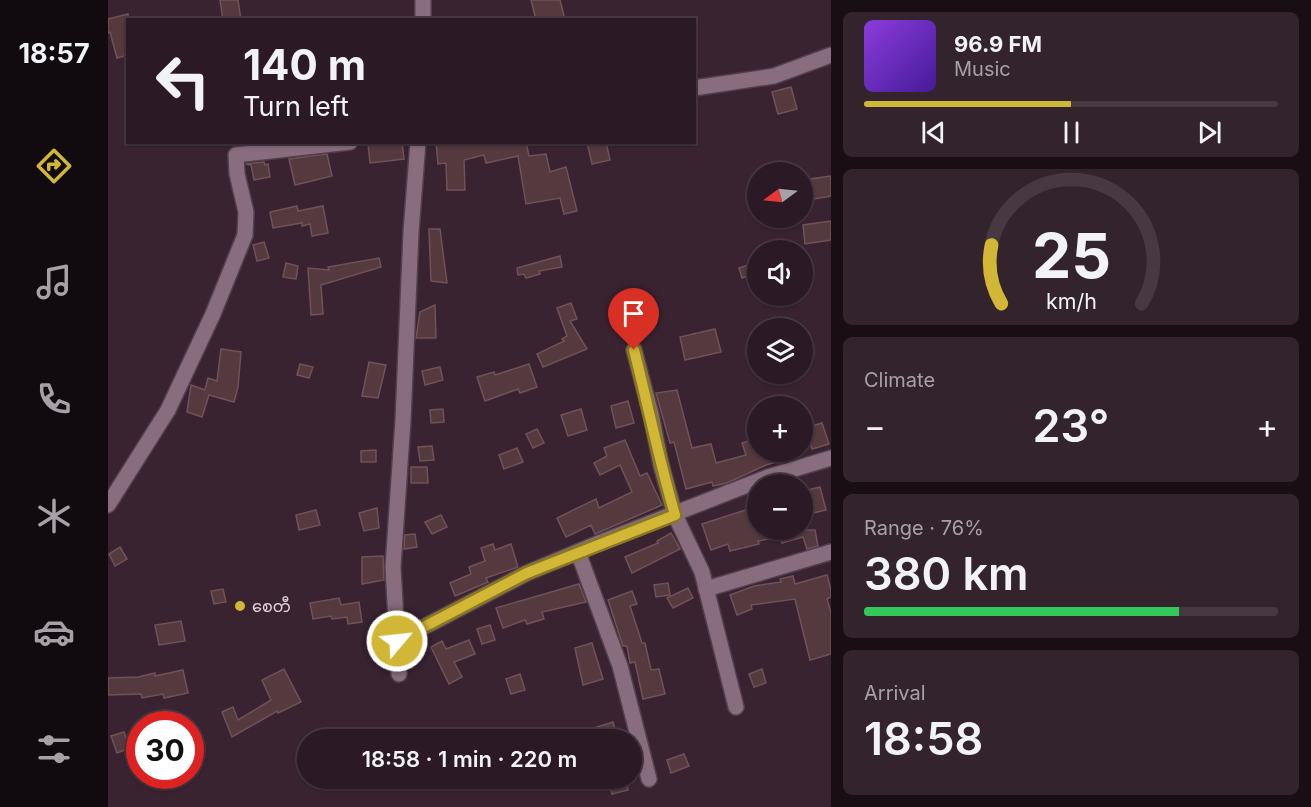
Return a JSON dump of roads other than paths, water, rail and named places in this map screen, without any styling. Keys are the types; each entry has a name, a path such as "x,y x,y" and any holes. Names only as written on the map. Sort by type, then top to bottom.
{"street":[{"path":"423,0 423,18"},
{"path":"696,88 774,76 831,55"},
{"path":"108,505 168,410 213,314 245,235 246,212 237,174 236,155 332,144"},
{"path":"399,674 393,567 418,144"},
{"path":"634,350 675,515 702,572 736,707"},
{"path":"397,641 527,573 768,477 831,458"},
{"path":"578,552 620,666 649,778"},
{"path":"706,589 831,552"}],"place":[{"name":"စေတီ","path":"240,606"}]}
